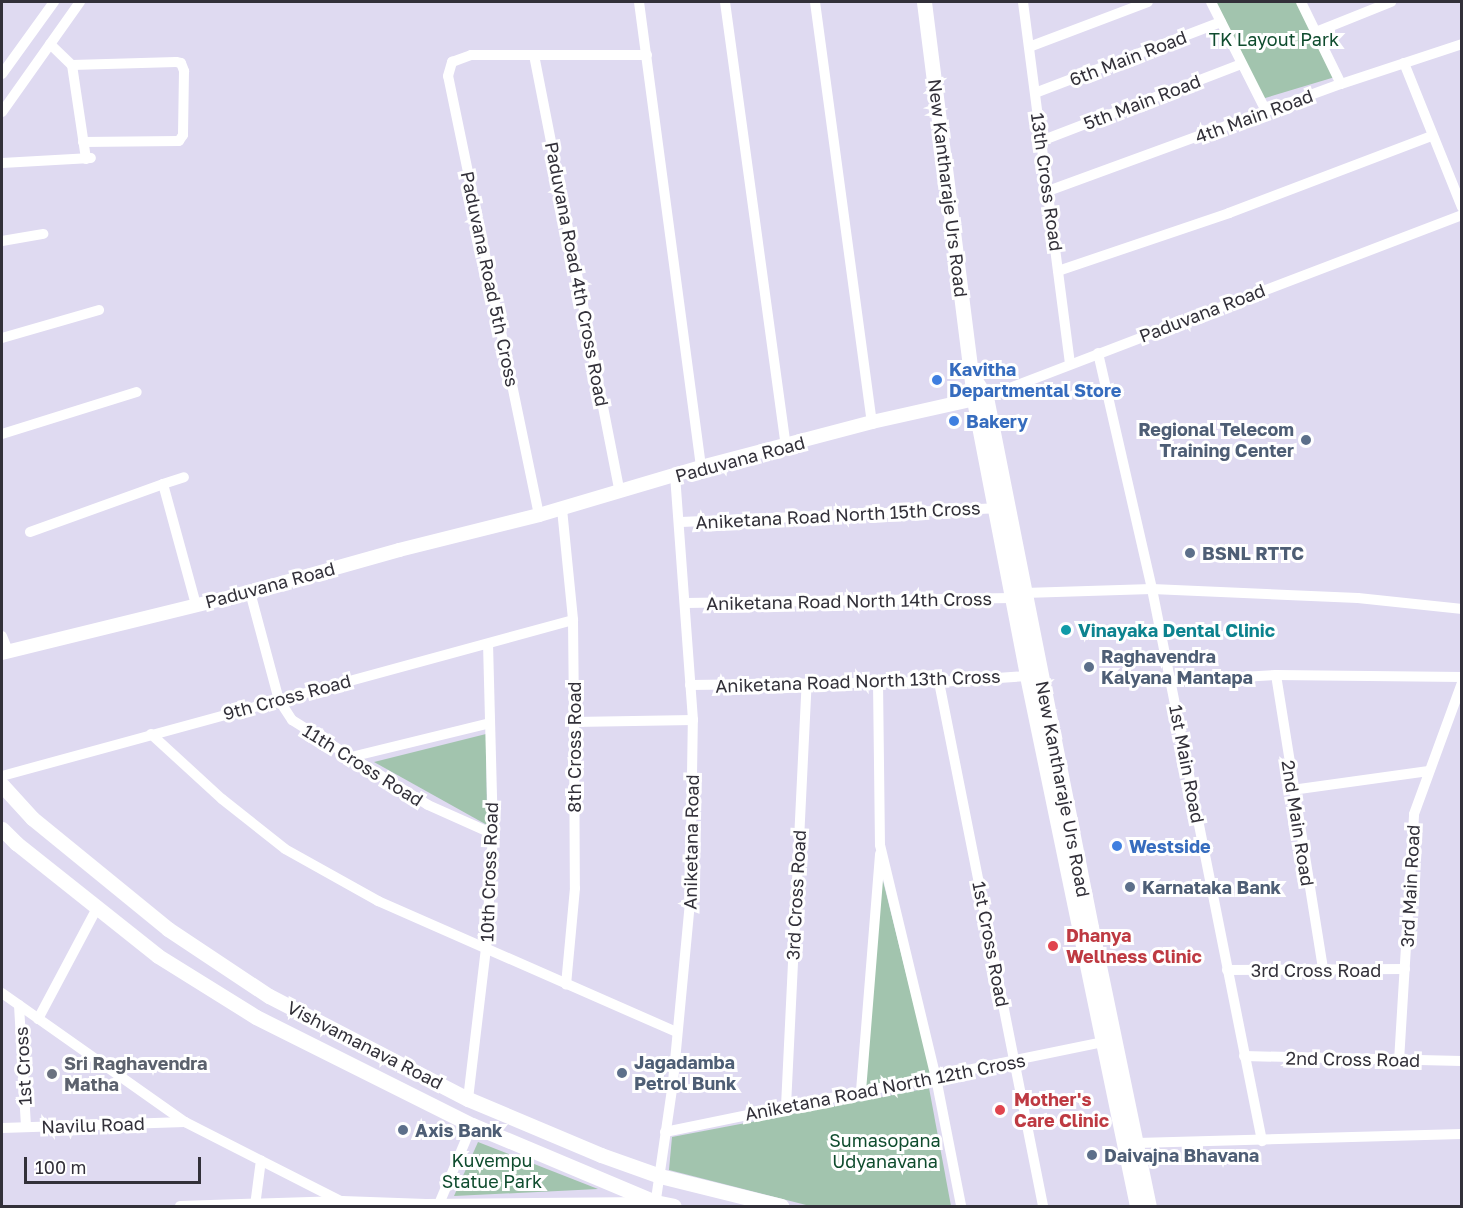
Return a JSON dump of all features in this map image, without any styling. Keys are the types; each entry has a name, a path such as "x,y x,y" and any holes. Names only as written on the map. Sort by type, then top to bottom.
{"main road":[{"name":"New Kantharaje Urs Road","path":"924,2 972,374 980,398 1018,596 1149,1206"},
{"name":"New Kantharaje Urs Road","path":"980,398 996,508 1018,596 1027,676 1137,1206"},
{"name":"Vishvamanava Road","path":"2,785 32,818 168,929 269,996 468,1098 602,1155 660,1176 781,1206"},
{"name":"Vishvamanava Road","path":"2,829 158,956 256,1017 472,1125 655,1204 674,1206"}],"street":[{"path":"2,74 54,2"},
{"path":"2,112 80,2"},
{"path":"639,2 702,467"},
{"path":"725,2 786,446"},
{"path":"815,2 872,422"},
{"name":"13th Cross Road","path":"1023,2 1070,363"},
{"path":"1029,46 1148,2"},
{"path":"1210,2 1266,111"},
{"path":"1300,2 1341,84"},
{"path":"1316,32 1391,2"},
{"name":"6th Main Road","path":"1035,93 1221,22"},
{"path":"2,163 88,158 83,142 72,65 50,44"},
{"name":"4th Main Road","path":"1048,192 1341,84 1461,44"},
{"name":"Paduvana Road 5th Cross","path":"534,55 471,55 452,62 448,76 539,515"},
{"path":"534,55 647,55"},
{"name":"Paduvana Road 4th Cross Road","path":"534,55 620,492"},
{"path":"72,65 176,62 181,63 184,71 183,135 179,141 83,142"},
{"path":"1404,63 1461,207"},
{"name":"5th Main Road","path":"1041,141 1242,64"},
{"path":"1058,271 1229,213 1432,136"},
{"name":"Paduvana Road","path":"4,652 250,592 399,550 561,509 702,467 872,422 980,398 1461,215"},
{"path":"2,241 43,234"},
{"path":"2,338 99,310"},
{"name":"1st Main Road","path":"1098,353 1152,589 1262,1141"},
{"path":"2,434 138,393"},
{"name":"Aniketana Road","path":"655,1204 690,902 693,720 681,522 675,476"},
{"path":"30,532 184,477"},
{"path":"163,484 196,605"},
{"name":"Aniketana Road North 15th Cross","path":"681,522 996,508"},
{"name":"8th Cross Road","path":"561,509 573,620 575,888 566,985"},
{"name":"Aniketana Road North 14th Cross","path":"686,603 1018,596 1152,589 1358,598 1461,609"},
{"name":"11th Cross Road","path":"250,592 279,700 292,720 428,806 493,834"},
{"name":"9th Cross Road","path":"2,776 573,620"},
{"path":"2,636 4,652"},
{"name":"10th Cross Road","path":"468,1098 486,949 493,834 488,644"},
{"path":"1171,681 1276,675 1461,677"},
{"name":"2nd Main Road","path":"1276,675 1292,790 1323,970"},
{"name":"Aniketana Road North 13th Cross","path":"690,685 939,681 1027,676"},
{"name":"1st Cross Road","path":"939,681 1043,1206"},
{"path":"861,1091 880,845 878,682"},
{"name":"3rd Main Road","path":"1399,1061 1414,814 1461,683"},
{"name":"3rd Cross Road","path":"786,1106 807,684"},
{"path":"574,722 693,720"},
{"path":"351,757 490,723"},
{"path":"151,734 222,799 285,849 378,901 676,1032"},
{"path":"1292,790 1430,771"},
{"path":"880,845 936,1078 961,1206"},
{"path":"39,1019 97,908"},
{"name":"3rd Cross Road","path":"1227,970 1405,969"},
{"path":"2,993 186,1122 342,1204"},
{"name":"1st Cross","path":"19,1005 26,1127"},
{"name":"Aniketana Road North 12th Cross","path":"665,1131 936,1078 1104,1042"},
{"name":"2nd Cross Road","path":"1245,1056 1461,1061"},
{"name":"Navilu Road","path":"2,1128 186,1122"},
{"path":"439,1204 472,1125"},
{"path":"1137,1143 1461,1134"},
{"path":"255,1205 261,1160"},
{"path":"180,1206 655,1204"}],"green space":[{"name":"TK Layout Park","path":"1213,2 1298,2 1335,77 1262,99"},
{"path":"486,734 487,825 374,762"},
{"path":"882,877 931,1073 865,1086"},
{"name":"Sumasopana Udyanavana","path":"929,1088 951,1206 810,1206 669,1170 672,1137"},
{"name":"Kuvempu Statue Park","path":"478,1142 598,1189 454,1196"}],"place":[{"name":"Kavitha Departmental Store","path":"937,380"},
{"name":"Bakery","path":"954,421"},
{"name":"Regional Telecom Training Center","path":"1306,440"},
{"name":"BSNL RTTC","path":"1190,553"},
{"name":"Vinayaka Dental Clinic","path":"1066,630"},
{"name":"Raghavendra Kalyana Mantapa","path":"1089,667"},
{"name":"Westside","path":"1117,846"},
{"name":"Karnataka Bank","path":"1130,887"},
{"name":"Dhanya Wellness Clinic","path":"1053,946"},
{"name":"Jagadamba Petrol Bunk","path":"622,1073"},
{"name":"Sri Raghavendra Matha","path":"52,1074"},
{"name":"Mother's Care Clinic","path":"1000,1110"},
{"name":"Axis Bank","path":"403,1130"},
{"name":"Daivajna Bhavana","path":"1092,1155"}]}
